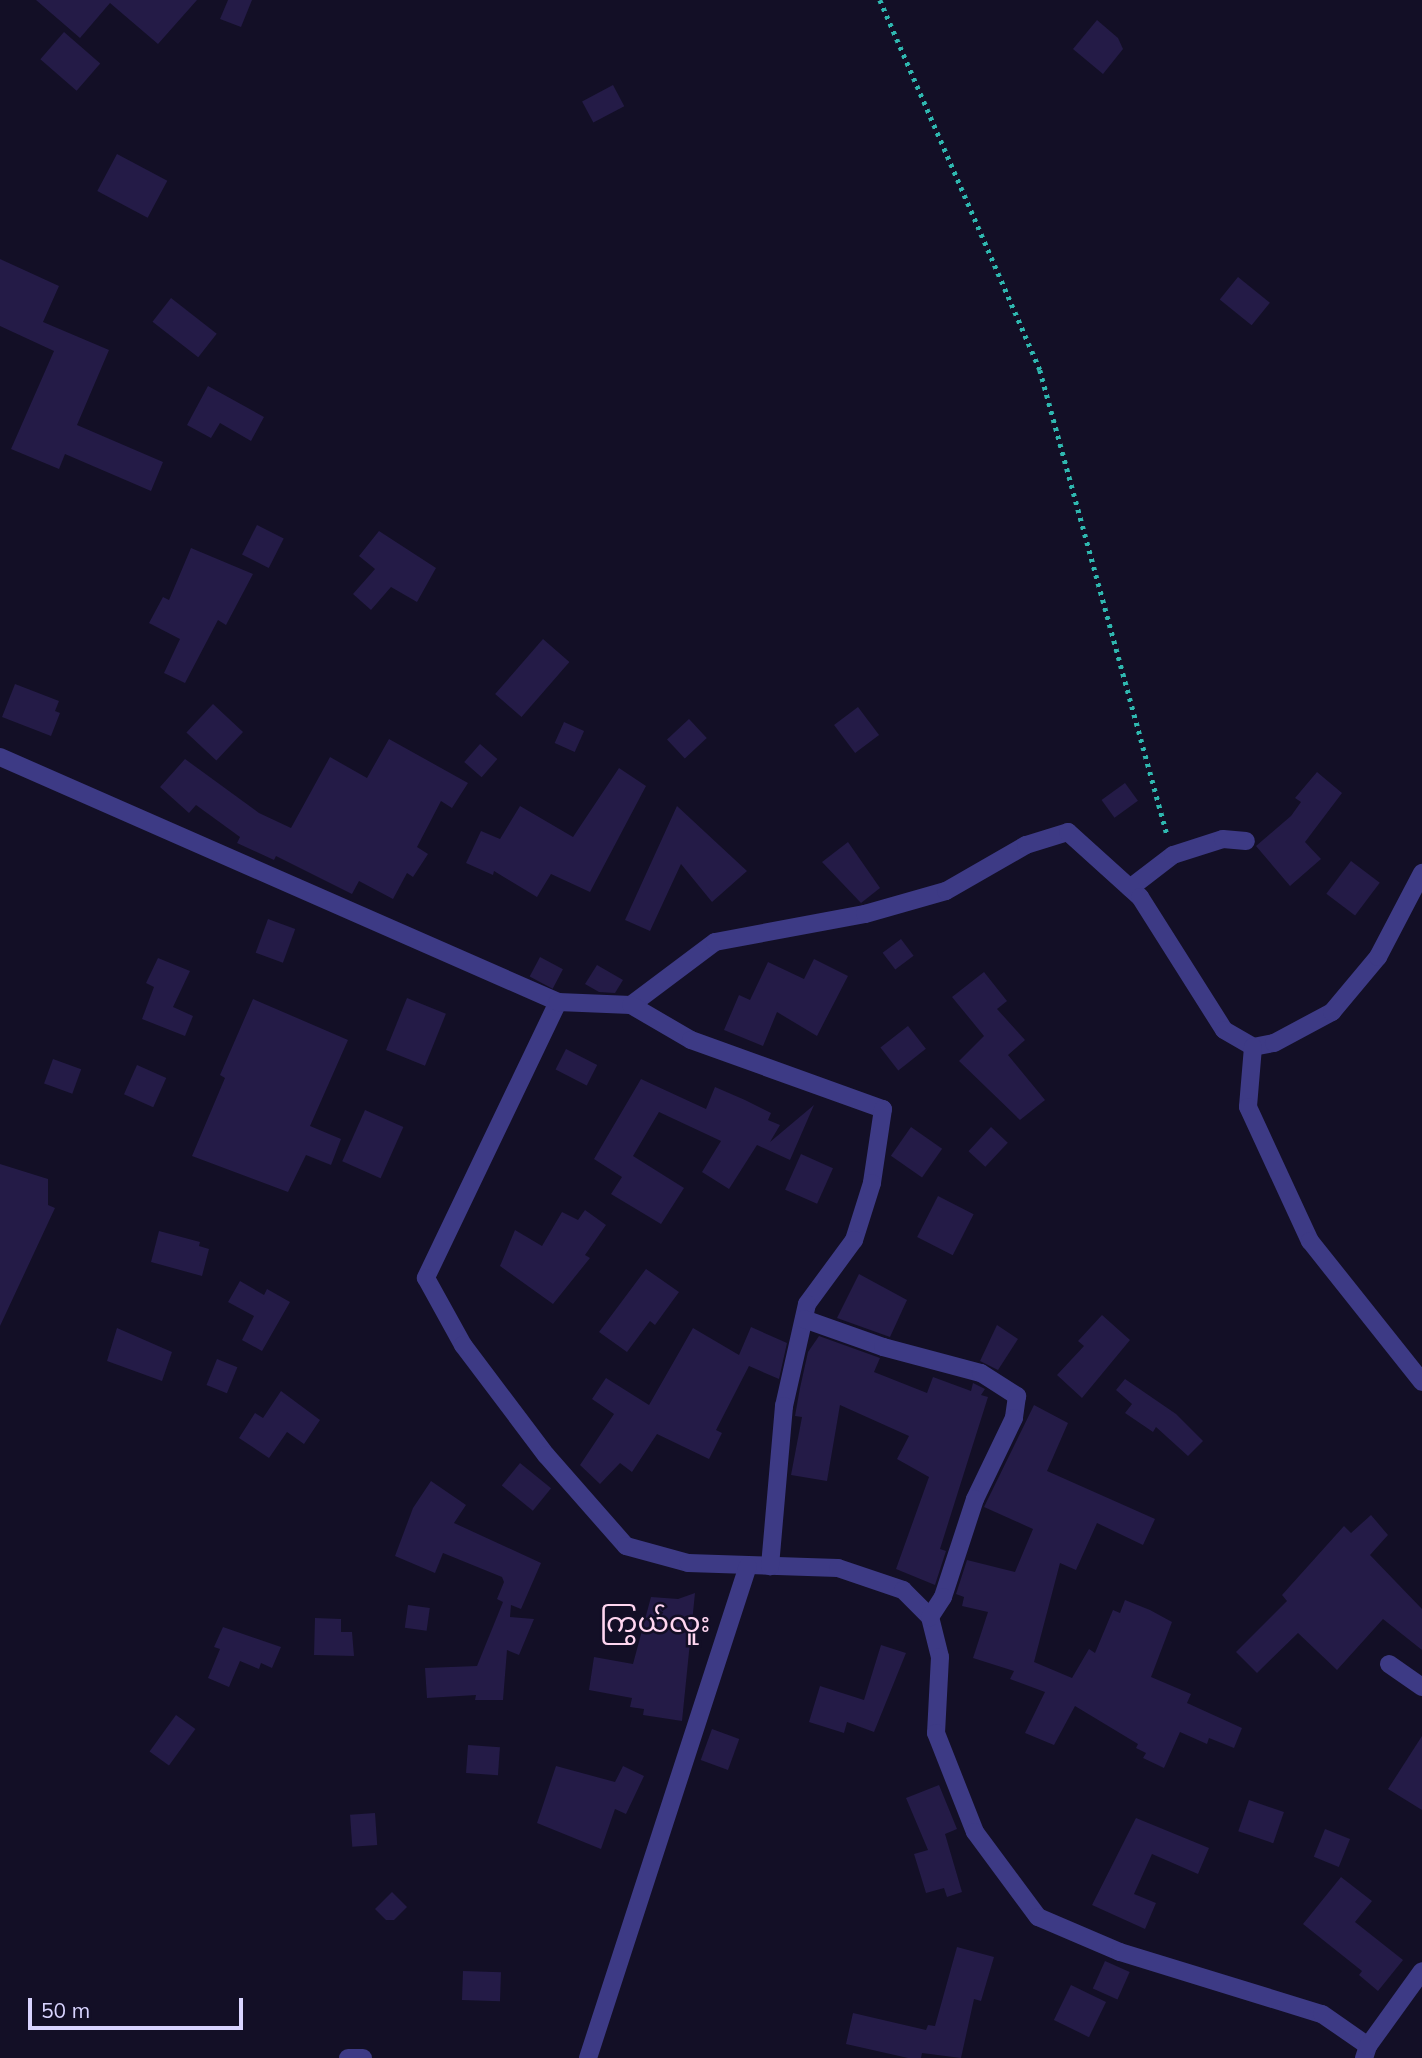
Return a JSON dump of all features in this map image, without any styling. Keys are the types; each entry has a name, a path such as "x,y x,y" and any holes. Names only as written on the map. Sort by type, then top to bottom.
{"street":[{"path":"0,757 558,1002 631,1005 691,1040 883,1109 872,1183 854,1240 807,1304 784,1406 770,1566"},
{"path":"631,1005 715,942 865,914 946,891 1026,845 1068,832 1130,888 1224,1030 1253,1047 1274,1043 1332,1012 1378,957 1422,873"},
{"path":"1130,888 1173,855 1223,839 1246,841"},
{"path":"558,1002 426,1278 463,1345 546,1455 626,1546 688,1563 838,1568 903,1590 930,1617 940,1657 936,1733 975,1832 1038,1917 1119,1952 1322,2014 1366,2052 1422,1972"},
{"path":"1253,1047 1248,1107 1310,1241 1422,1382"},
{"path":"804,1319 883,1347 981,1373 1017,1396 1014,1418 975,1499 943,1597 930,1617"},
{"path":"588,2058 748,1566"},
{"path":"1389,1664 1422,1686"},
{"path":"348,2058 363,2058"}],"path":[{"path":"880,0 1040,370 1173,855"}],"building":[{"path":"36,0 197,0 158,44 110,3 80,38"},
{"path":"228,0 252,0 241,27 220,19"},
{"path":"1097,20 1118,38 1123,49 1103,74 1073,49"},
{"path":"64,32 100,63 77,91 40,59"},
{"path":"613,85 624,106 593,123 582,101"},
{"path":"117,154 167,181 148,218 97,191"},
{"path":"0,259 59,286 43,322 109,350 77,425 163,462 151,491 65,454 59,469 11,449 54,351 0,326"},
{"path":"1238,277 1270,303 1252,325 1220,300"},
{"path":"171,298 217,334 198,357 153,322"},
{"path":"208,386 264,417 251,441 220,423 211,438 187,425"},
{"path":"257,525 284,539 269,568 242,554"},
{"path":"379,531 436,568 417,602 391,587 371,610 353,594 375,569 359,556"},
{"path":"191,548 253,574 226,625 218,620 185,683 164,673 180,639 149,623 163,597 169,600"},
{"path":"543,639 569,662 522,717 495,694"},
{"path":"15,684 59,701 55,711 60,713 51,736 2,717"},
{"path":"213,704 243,732 216,760 186,733"},
{"path":"858,707 879,735 855,753 834,725"},
{"path":"689,719 707,738 685,758 667,739"},
{"path":"564,722 584,731 575,752 555,743"},
{"path":"389,739 468,783 452,808 441,801 417,847 428,854 413,877 407,873 393,899 359,881 352,894 276,856 274,860 237,843 240,837 196,805 189,813 160,787 185,759 259,813 291,828 330,757 367,778"},
{"path":"480,744 497,759 482,777 464,762"},
{"path":"619,768 646,786 590,892 551,874 537,897 494,871 493,875 466,863 481,831 500,839 520,806 573,837"},
{"path":"1317,772 1342,793 1305,842 1321,859 1290,886 1256,846 1291,816 1301,802 1295,798"},
{"path":"1125,783 1138,801 1114,818 1102,800"},
{"path":"677,806 747,871 712,902 681,864 650,931 625,920"},
{"path":"848,842 880,888 861,903 822,862"},
{"path":"1351,861 1380,883 1355,915 1326,894"},
{"path":"268,919 295,929 283,963 256,953"},
{"path":"901,939 914,956 895,970 883,953"},
{"path":"540,957 563,969 553,989 530,976"},
{"path":"158,958 190,971 173,1007 193,1016 185,1036 142,1019 154,987 146,983"},
{"path":"814,959 848,976 817,1036 777,1012 763,1046 724,1030 739,995 750,1000 768,962 804,979"},
{"path":"597,965 623,980 615,993 599,992 585,984"},
{"path":"984,972 1007,1001 997,1009 1025,1040 1008,1055 1045,1100 1020,1120 959,1061 984,1036 952,997"},
{"path":"407,998 446,1014 425,1066 386,1050"},
{"path":"253,999 348,1040 310,1126 341,1139 331,1165 306,1155 288,1192 192,1156 225,1078 220,1075"},
{"path":"908,1026 926,1049 898,1070 880,1048"},
{"path":"566,1049 597,1065 587,1085 556,1069"},
{"path":"53,1059 81,1069 72,1094 44,1083"},
{"path":"137,1065 166,1078 153,1107 124,1094"},
{"path":"641,1079 706,1109 715,1087 745,1100 771,1113 768,1120 780,1125 770,1142 814,1105 790,1160 757,1145 729,1189 702,1172 721,1141 659,1112 633,1156 684,1188 661,1224 611,1194 622,1177 594,1159"},
{"path":"365,1110 403,1127 381,1178 342,1161"},
{"path":"911,1127 942,1149 922,1177 891,1156"},
{"path":"991,1127 1008,1143 985,1167 968,1151"},
{"path":"801,1154 833,1168 817,1204 785,1190"},
{"path":"0,1164 48,1179 48,1205 55,1208 0,1326"},
{"path":"938,1196 974,1214 953,1255 917,1237"},
{"path":"585,1210 606,1225 585,1255 590,1258 553,1304 500,1266 515,1230 542,1246 562,1212 578,1220"},
{"path":"159,1231 200,1242 199,1246 209,1249 202,1276 151,1262"},
{"path":"646,1269 679,1292 655,1325 650,1321 627,1352 599,1332"},
{"path":"859,1274 907,1300 890,1337 837,1318"},
{"path":"240,1281 264,1295 267,1289 290,1302 262,1351 242,1340 254,1316 228,1302"},
{"path":"1102,1315 1130,1340 1082,1398 1057,1375 1084,1346 1078,1341"},
{"path":"997,1325 1018,1339 998,1370 980,1361"},
{"path":"751,1327 787,1343 779,1379 749,1366 716,1430 722,1433 709,1459 657,1434 632,1472 620,1463 600,1484 580,1465 614,1414 592,1399 606,1378 649,1405 693,1328 739,1355"},
{"path":"117,1328 172,1352 162,1381 107,1361"},
{"path":"819,1336 880,1358 874,1372 927,1393 933,1377 971,1391 973,1383 985,1389 981,1395 988,1397 940,1549 946,1551 935,1585 896,1569 929,1477 897,1459 909,1436 840,1405 827,1481 791,1475 802,1417 795,1416 800,1388 808,1352"},
{"path":"217,1359 237,1367 227,1393 207,1385"},
{"path":"1125,1379 1176,1414 1203,1441 1188,1456 1156,1427 1153,1432 1125,1413 1132,1404 1116,1390"},
{"path":"281,1391 320,1420 304,1444 287,1432 269,1458 239,1438 255,1413 263,1418"},
{"path":"1034,1405 1068,1423 1047,1471 1155,1519 1143,1545 1097,1523 1076,1570 1060,1563 1034,1662 1072,1678 1089,1649 1095,1653 1113,1610 1120,1613 1125,1600 1150,1610 1172,1622 1151,1677 1191,1694 1187,1703 1242,1728 1234,1748 1209,1738 1207,1744 1180,1732 1164,1768 1143,1758 1146,1753 1136,1748 1138,1744 1075,1706 1054,1745 1025,1733 1045,1692 1010,1679 1014,1671 973,1658 988,1612 962,1606 964,1597 956,1594 967,1560 1015,1572 1033,1529 984,1507"},
{"path":"520,1463 551,1488 533,1511 502,1486"},
{"path":"431,1481 466,1505 454,1523 541,1563 521,1609 511,1605 510,1617 534,1619 519,1655 507,1650 503,1700 475,1700 476,1695 427,1698 425,1668 477,1666 503,1602 497,1599 504,1582 502,1577 443,1553 435,1573 395,1556 413,1508"},
{"path":"1371,1515 1388,1535 1370,1555 1422,1609 1422,1650 1383,1619 1337,1670 1298,1633 1257,1673 1236,1652 1287,1601 1282,1595 1344,1526 1351,1533"},
{"path":"695,1593 682,1721 643,1715 644,1709 630,1707 632,1698 589,1690 594,1657 633,1664 651,1597 678,1599"},
{"path":"408,1605 430,1608 427,1631 405,1628"},
{"path":"315,1618 341,1619 341,1632 352,1632 354,1656 314,1655"},
{"path":"223,1627 281,1647 272,1668 261,1663 259,1669 240,1661 229,1687 208,1678 220,1649 214,1647"},
{"path":"881,1645 906,1653 874,1732 847,1722 844,1733 809,1722 820,1686 864,1700"},
{"path":"176,1715 195,1729 169,1766 150,1751"},
{"path":"712,1729 739,1739 728,1770 701,1760"},
{"path":"1422,1736 1422,1810 1388,1789"},
{"path":"468,1745 500,1747 498,1775 466,1773"},
{"path":"556,1766 615,1782 623,1766 644,1776 626,1814 615,1809 601,1849 537,1823"},
{"path":"939,1785 957,1829 945,1834 962,1892 947,1897 944,1888 926,1893 914,1854 928,1850 906,1798"},
{"path":"1249,1800 1284,1812 1273,1843 1238,1831"},
{"path":"375,1813 377,1845 352,1847 350,1815"},
{"path":"1136,1818 1209,1848 1198,1874 1152,1854 1134,1894 1156,1903 1145,1929 1092,1905"},
{"path":"1325,1829 1350,1839 1339,1867 1314,1857"},
{"path":"1341,1877 1372,1901 1355,1922 1403,1960 1378,1991 1359,1975 1362,1971 1303,1924"},
{"path":"392,1892 407,1907 394,1920 386,1920 375,1909"},
{"path":"957,1947 994,1957 981,2001 974,1999 961,2058 922,2053 921,2058 908,2058 846,2044 853,2013 926,2030 928,2025 935,2026"},
{"path":"1105,1961 1130,1972 1117,1999 1093,1988"},
{"path":"463,1971 501,1972 500,2001 462,2000"},
{"path":"1071,1985 1106,2002 1089,2037 1054,2020"}],"district":[{"name":"ကြွယ်လူး","path":"655,1622"}]}
